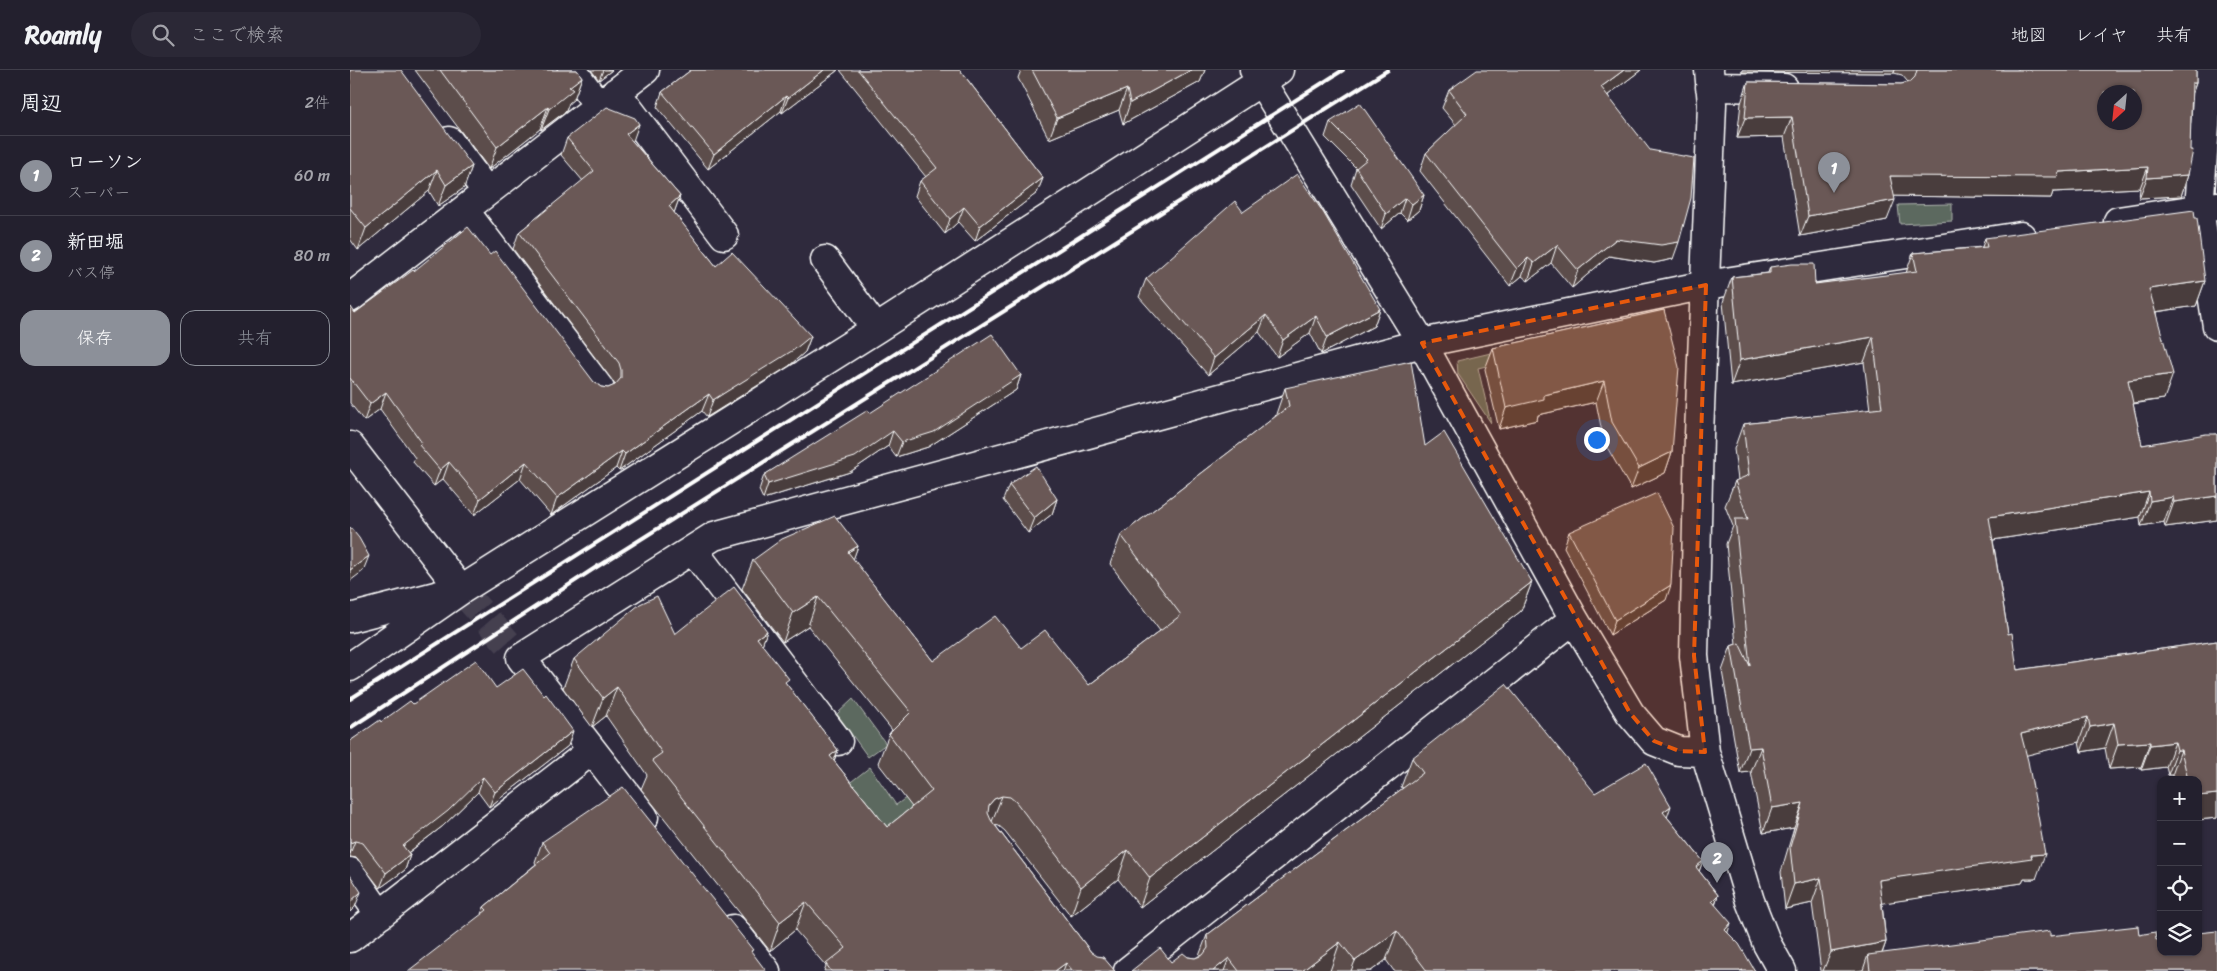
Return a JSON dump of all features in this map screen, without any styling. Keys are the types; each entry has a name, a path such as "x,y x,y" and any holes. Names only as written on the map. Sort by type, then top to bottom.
{"street":[{"path":"572,70 607,99 724,235"},
{"path":"350,298 645,70"},
{"path":"2209,70 2208,207 2217,326"},
{"path":"350,667 461,590 876,329 1265,74 1422,343 1574,619 1630,714 1654,741 1679,751 1705,752"},
{"path":"1782,971 1767,944 1750,901 1705,752 1694,656 1699,435 1712,104 1710,79 1807,88"},
{"path":"435,124 486,192"},
{"path":"2091,225 2208,207"},
{"path":"464,210 600,389"},
{"path":"658,834 591,751 521,658 714,536 1422,343 1706,285 2041,233"},
{"path":"825,260 876,329"},
{"path":"350,446 461,590"},
{"path":"693,550 838,741"},
{"path":"350,618 461,590"},
{"path":"1128,971 1170,954 1574,619"},
{"path":"350,938 591,751"},
{"path":"350,872 380,915"},
{"path":"718,910 766,971"}],"highlighted area":[{"path":"1706,285 1694,656 1705,752 1679,751 1654,741 1630,713 1422,343"}],"green space":[{"path":"1952,204 1952,221 1900,224 1898,205"},
{"path":"1664,312 1667,322 1478,368 1491,423 1458,374 1457,361"},
{"path":"853,699 886,744 868,757 837,714"},
{"path":"870,767 896,805 910,795 916,806 876,840 838,792"}],"building":[{"path":"350,70 401,70 472,166 446,185 437,170 366,228 350,208"},
{"path":"440,70 577,70 582,77 569,87 574,89 497,147"},
{"path":"691,70 824,70 788,98 786,96 714,154 662,92"},
{"path":"858,70 960,70 1043,178 980,226 964,207 950,219 920,181 937,168"},
{"path":"1032,70 1191,70 1130,103 1127,89 1057,118"},
{"path":"1477,70 1624,70 1601,87 1650,150 1694,158 1691,198 1679,242 1661,245 1616,239 1578,270 1557,245 1534,263 1528,258 1517,269 1426,153 1467,114 1449,90"},
{"path":"1917,70 2196,70 2196,83 2192,83 2190,150 2193,150 2188,175 2147,178 2148,167 2059,172 2058,177 1890,176 1895,200 1808,216 1792,117 1745,118 1748,82 1901,84 1910,82 1915,77"},
{"path":"1360,103 1424,195 1412,204 1405,198 1386,214 1356,168 1367,159 1330,122"},
{"path":"607,107 635,118 639,124 626,134 680,196 669,206 716,266 732,252 811,336 795,349 713,400 709,394 625,454 622,451 557,498 526,462 480,499 449,462 440,470 419,445 422,443 386,392 370,404 350,378 350,308 355,313 414,271 468,227 490,255 495,251 594,382 601,387 608,388 615,385 621,378 619,363 519,232 594,171 567,138"},
{"path":"1297,174 1323,212 1380,309 1327,337 1316,316 1283,340 1266,315 1214,358 1146,279 1235,201 1243,212"},
{"path":"2194,210 2195,218 2197,218 2205,281 2149,289 2173,374 2128,380 2142,445 2206,434 2217,434 2217,496 2174,502 2173,497 2150,501 2149,492 1989,517 2008,634 2012,633 2017,670 2217,641 2217,794 2202,796 2202,776 2187,776 2181,750 2177,750 2175,742 2150,745 2150,742 2118,744 2114,723 2090,727 2088,717 2021,734 2028,761 2045,854 2031,855 2032,858 1879,880 1886,942 1831,952 1821,878 1794,884 1790,847 1803,803 1772,808 1761,747 1749,748 1731,646 1739,643 1750,666 1735,519 1748,519 1735,481 1749,475 1743,424 1882,408 1873,337 1740,360 1732,277 1770,273 1770,267 1792,264 1814,264 1815,284 1917,271 1913,253 1987,247 1985,238"},
{"path":"1664,310 1679,367 1672,452 1639,468 1612,422 1604,381 1544,395 1544,399 1506,408 1493,348"},
{"path":"992,334 1021,375 934,432 902,442 893,431 855,457 768,484 764,475 868,410 870,413"},
{"path":"1411,361 1425,446 1444,432 1532,582 1150,878 1128,850 1081,887 1016,802 1010,797 1002,796 994,799 989,805 988,813 991,820 1091,952 1103,957 1115,971 1073,971 1066,963 1055,971 831,971 826,964 846,948 806,902 780,922 652,760 662,753 617,687 603,698 574,659 640,604 657,596 675,634 734,587 767,631 757,638 789,679 785,682 838,750 830,756 887,827 932,791 889,734 911,712 818,597 793,613 753,560 782,539 835,516 858,546 848,552 933,661 995,616 1021,648 1045,630 1089,685 1181,615 1121,535 1289,406 1285,388"},
{"path":"1036,466 1057,499 1034,518 1009,485"},
{"path":"1657,493 1674,528 1671,585 1615,620 1569,532"},
{"path":"350,527 369,556 350,570"},
{"path":"476,660 496,688 523,669 544,696 546,694 573,731 495,792 483,777 448,811 403,846 410,855 386,873 363,843 355,841 350,843 350,741 410,701 413,704"},
{"path":"1506,684 1595,793 1646,763 1671,806 1663,812 1703,861 1696,867 1718,895 1712,901 1731,923 1725,930 1739,944 1755,971 1427,971 1397,931 1355,961 1340,942 1302,971 1239,971 1229,958 1213,971 1131,971 1160,948 1171,962 1183,953 1188,957 1195,958 1203,955 1208,948 1207,935 1423,773 1412,758"},
{"path":"623,787 753,950 751,951 766,971 408,971 487,910 484,907 550,853 542,842"},
{"path":"350,875 361,892 350,902"},
{"path":"2138,926 2139,935 2155,932 2157,956 2202,956 2202,933 2217,931 2217,971 1870,971 1868,955 2050,931 2050,936"}],"tunnel":[{"path":"461,590 521,658"}],"railway":[{"path":"350,699 1343,70"},
{"path":"350,728 595,568 1388,70"}],"place":[{"name":"ローソン","path":"1834,193"},
{"name":"新田堀","path":"1717,883"}]}
